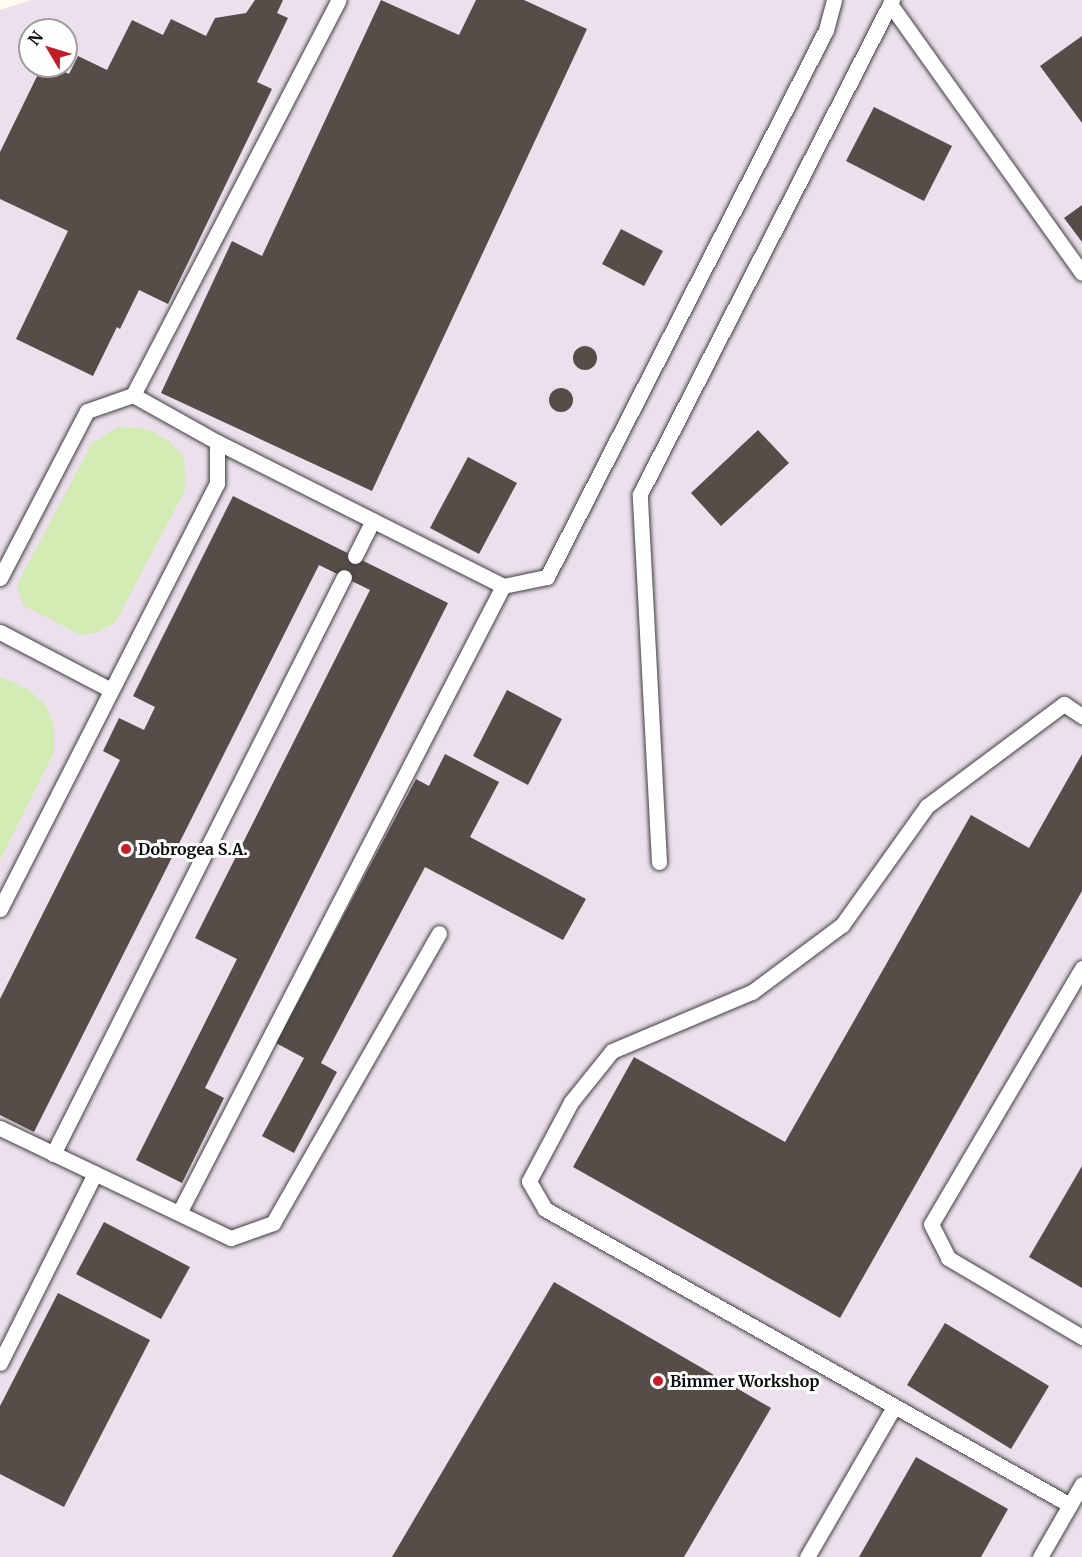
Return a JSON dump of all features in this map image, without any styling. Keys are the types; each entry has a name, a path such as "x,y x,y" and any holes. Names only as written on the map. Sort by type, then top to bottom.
{"lane":[{"path":"0,578 87,411 133,395 339,0"},
{"path":"133,395 217,442 503,586 547,577 826,30 834,0"},
{"path":"658,861 640,494 891,2 1082,273"},
{"path":"0,909 217,484 217,442"},
{"path":"355,556 373,520"},
{"path":"53,1154 344,577"},
{"path":"179,1213 503,586"},
{"path":"0,632 111,690"},
{"path":"1070,1505 545,1209 529,1180 571,1101 612,1051 752,992 842,926 927,806 1064,704 1082,716"},
{"path":"0,1128 231,1238 273,1223 439,933"},
{"path":"1082,968 931,1224 948,1258 1082,1337"},
{"path":"0,1363 95,1173"},
{"path":"807,1557 894,1407"},
{"path":"1040,1557 1082,1484"}],"shaded area":[{"path":"31,0 1082,0 1082,1557 0,1557 0,10"}],"green space":[{"path":"118,427 147,429 168,440 184,457 186,488 115,623 95,633 81,635 23,605 17,585 92,443"},
{"path":"0,677 28,689 46,706 54,726 54,752 0,860"}],"building":[{"path":"255,0 283,0 277,13 288,18 257,82 272,89 168,304 139,290 120,329 117,327 93,376 16,339 68,231 0,199 0,152 36,78 78,78 78,56 107,70 132,20 163,35 171,19 206,36 215,18 246,13"},
{"path":"381,0 459,35 476,0 524,0 587,29 372,491 161,393 232,241 262,256"},
{"path":"1082,36 1082,123 1040,66"},
{"path":"874,107 952,146 924,201 846,161"},
{"path":"1082,205 1082,242 1064,218"},
{"path":"621,229 663,251 644,286 602,264"},
{"path":"585,346 594,349 597,358 594,367 585,370 576,367 573,358 576,349"},
{"path":"561,388 570,391 573,400 570,409 561,412 552,409 549,400 552,391"},
{"path":"758,430 789,463 721,526 691,493"},
{"path":"468,457 517,483 479,554 430,528"},
{"name":"Dobrogea S.A.","path":"233,496 448,603 205,1088 224,1098 182,1183 136,1160 237,959 195,938 370,590 319,565 34,1132 0,1115 0,999 120,760 103,751 119,718 144,730 155,707 133,696"},
{"path":"507,690 562,719 528,785 473,756"},
{"path":"445,754 499,782 470,837 586,899 563,940 425,867 321,1063 337,1072 294,1153 262,1136 304,1058 276,1043 416,779 429,786"},
{"path":"1082,754 1082,891 840,1318 573,1167 634,1057 785,1142 971,815 1029,848"},
{"path":"1082,1166 1082,1288 1029,1257"},
{"path":"104,1222 190,1267 161,1319 76,1274"},
{"path":"554,1282 771,1408 684,1557 392,1557"},
{"path":"58,1293 150,1340 64,1507 0,1474 0,1406"},
{"path":"945,1323 1049,1386 1011,1449 907,1385"},
{"path":"916,1457 1008,1509 981,1557 859,1557"}],"place":[{"name":"Dobrogea S.A.","path":"126,849"},
{"name":"Bimmer Workshop","path":"658,1381"}]}
